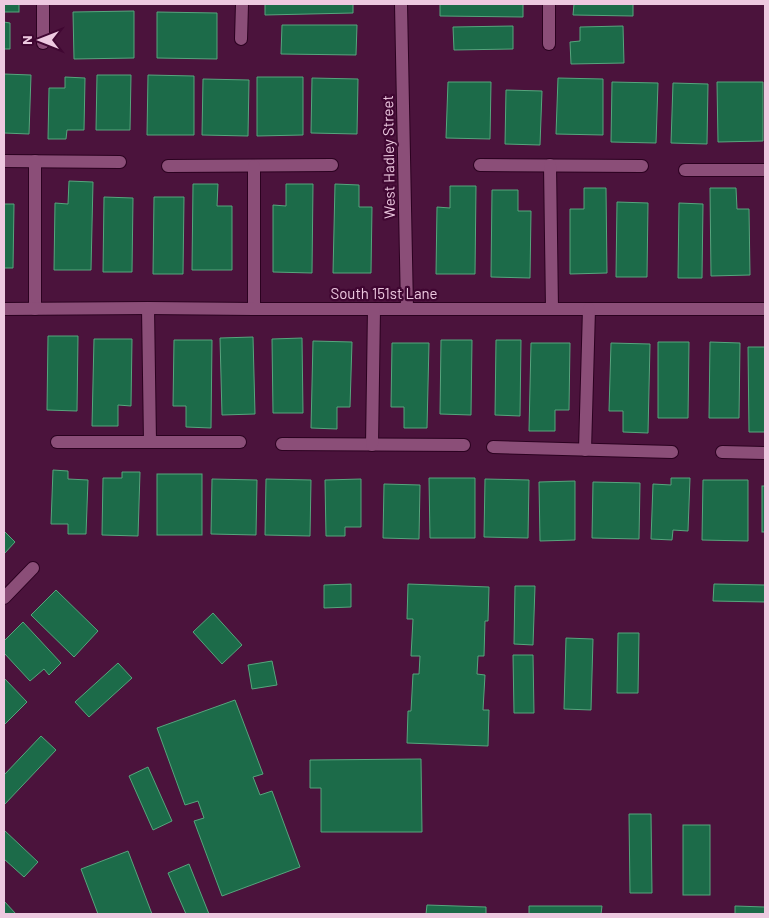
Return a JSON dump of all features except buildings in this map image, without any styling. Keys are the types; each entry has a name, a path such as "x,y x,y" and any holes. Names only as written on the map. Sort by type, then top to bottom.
{"street":[{"path":"43,4 43,43"},
{"path":"241,39 242,4"},
{"name":"West Hadley Street","path":"401,4 407,310"},
{"path":"548,44 549,4"},
{"path":"4,161 120,162"},
{"path":"35,161 35,310"},
{"path":"168,166 332,165"},
{"path":"480,165 642,166"},
{"path":"550,165 552,310"},
{"path":"254,166 254,310"},
{"path":"685,170 765,170"},
{"path":"148,308 150,442"},
{"name":"South 151st Lane","path":"4,310 148,308 254,310 765,310"},
{"path":"372,445 374,310"},
{"path":"585,450 589,310"},
{"path":"57,442 240,442"},
{"path":"282,444 464,445"},
{"path":"493,447 672,452"},
{"path":"722,452 765,453"},
{"path":"4,598 33,568"}]}
